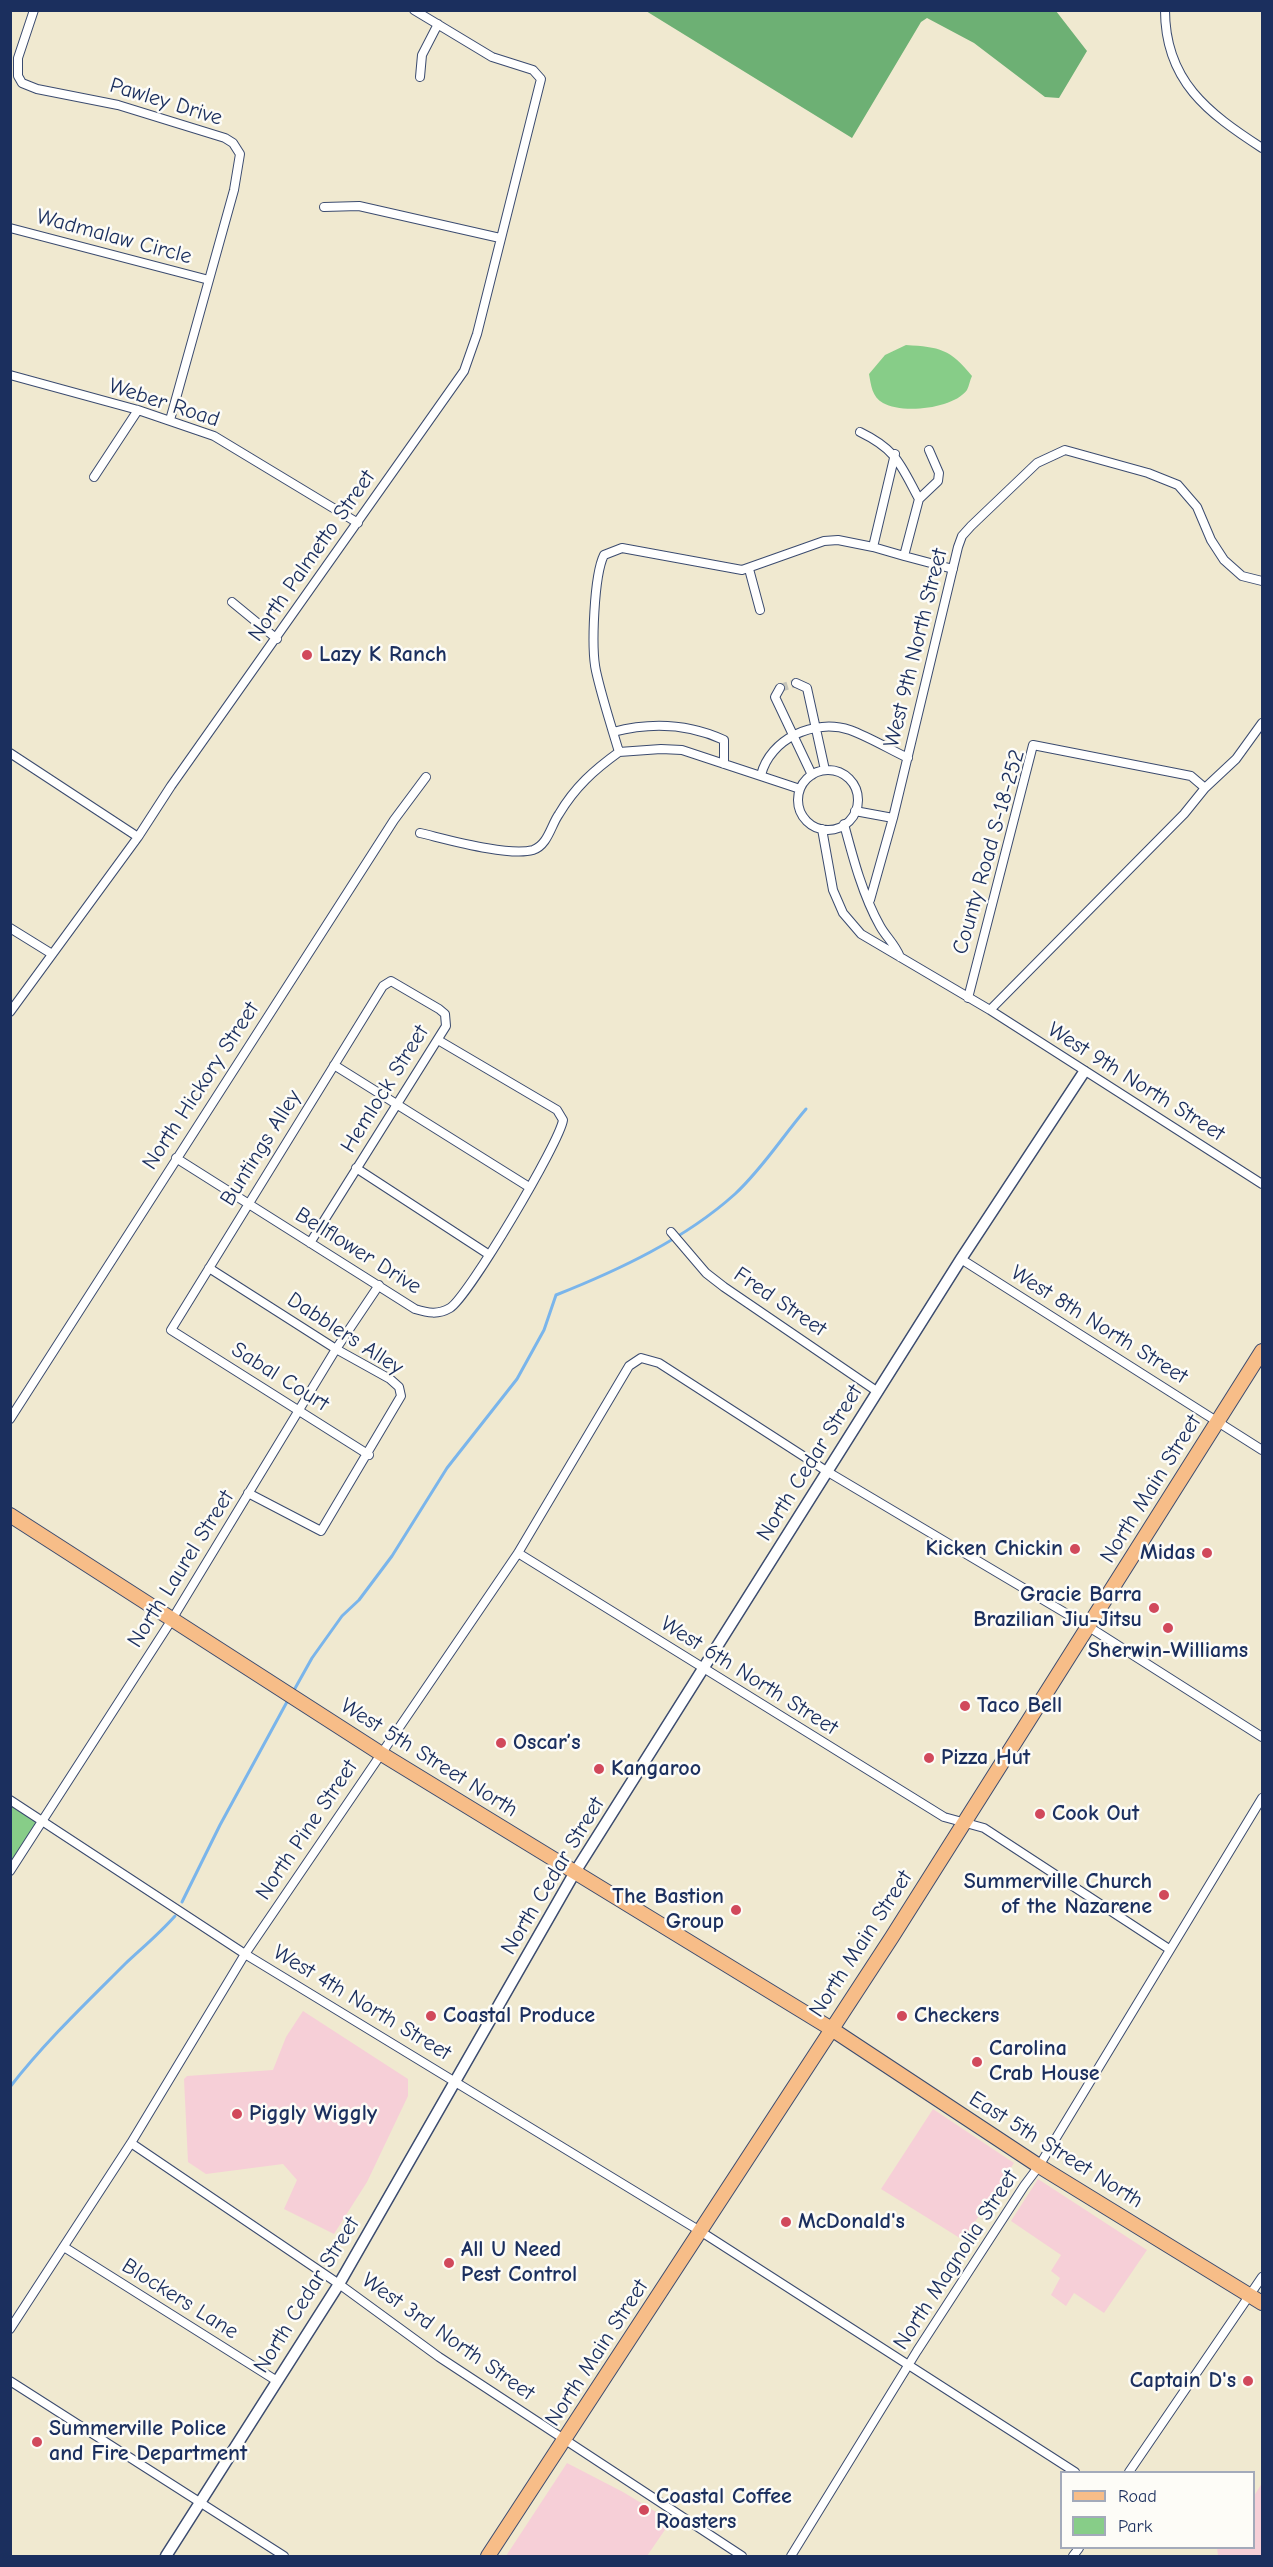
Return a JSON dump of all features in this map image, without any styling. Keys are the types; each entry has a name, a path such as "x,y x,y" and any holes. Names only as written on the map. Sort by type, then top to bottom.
{"main road":[{"name":"North Main Street","path":"488,2556 567,2439 699,2231 965,1822 1263,1351"},
{"name":"West 5th Street North","path":"10,1515 171,1621 244,1664 380,1753 830,2028"},
{"name":"East 5th Street North","path":"830,2028 1039,2166 1263,2303"}],"street":[{"name":"Pawley Drive","path":"34,10 18,58 18,76 22,83 37,89 118,105 205,131 225,138 237,148 238,170 170,420"},
{"path":"414,10 438,24 422,54 420,77"},
{"path":"1165,10 1171,57 1192,95 1224,123 1263,148"},
{"name":"North Palmetto Street","path":"10,1012 138,837 171,786 277,639 464,371 477,334 540,85 538,74 492,57 438,24"},
{"path":"324,207 359,206 500,238"},
{"name":"Wadmalaw Circle","path":"10,228 209,280"},
{"name":"Weber Road","path":"10,375 138,410 214,436 358,523"},
{"path":"94,477 138,410"},
{"path":"860,432 882,443 895,454 919,499"},
{"path":"904,556 919,499 939,481 939,473 929,450"},
{"name":"West 9th North Street","path":"870,900 893,818 962,536 1037,463 1065,450 1148,473 1178,485 1197,507 1211,540 1224,560 1242,576 1263,581"},
{"path":"873,548 895,454"},
{"path":"619,752 595,668 596,599 600,564 604,555 622,548 742,570 824,541 838,540 953,569"},
{"path":"749,569 760,610"},
{"path":"232,602 277,639"},
{"path":"796,684 807,688 825,770"},
{"path":"780,688 775,697 812,775"},
{"path":"990,1010 1184,814 1205,788 1236,759 1263,723"},
{"path":"613,732 631,727 687,727 724,740 724,764"},
{"path":"761,775 769,755 792,736 833,727 850,730 908,758"},
{"name":"County Road S-18-252","path":"968,998 1033,745 1191,776 1205,788"},
{"path":"420,833 465,844 521,851 535,850 550,833 557,817 577,787 619,752 682,750 800,789"},
{"path":"10,753 138,837"},
{"path":"825,770 835,771 851,781 857,800 855,811 844,825 835,829 822,829 807,822 798,805 800,789 812,775 825,770"},
{"name":"North Hickory Street","path":"10,1419 394,820 426,777"},
{"path":"855,811 893,818"},
{"name":"West 9th North Street","path":"844,825 854,860 880,926 896,946 900,957"},
{"name":"West 9th North Street","path":"822,829 832,890 843,912 867,938 990,1010 1263,1184"},
{"path":"867,938 880,926"},
{"path":"10,928 52,954"},
{"name":"Hemlock Street","path":"310,1243 446,1026 445,1014 439,1009 391,981 383,986"},
{"name":"Buntings Alley","path":"171,1330 383,986"},
{"name":"Bellflower Drive","path":"176,1158 415,1309 432,1314 451,1307 469,1286 530,1187 562,1128 561,1115 438,1040"},
{"path":"334,1065 530,1187"},
{"name":"North Cedar Street","path":"166,2556 339,2284 575,1872 704,1670 960,1259 1084,1072"},
{"path":"356,1168 488,1254"},
{"name":"Fred Street","path":"671,1232 715,1280 878,1392"},
{"name":"West 8th North Street","path":"960,1259 1263,1450"},
{"name":"Dabblers Alley","path":"209,1268 399,1387 402,1396 369,1455 321,1531 248,1493"},
{"name":"North Laurel Street","path":"10,1871 171,1621 336,1349 379,1285"},
{"name":"Sabal Court","path":"171,1330 369,1455"},
{"name":"North Pine Street","path":"10,2329 131,2143 245,1954 518,1553 629,1366 641,1358 659,1362 828,1472"},
{"path":"828,1472 1089,1628 1263,1737"},
{"name":"West 6th North Street","path":"518,1553 944,1817 984,1828 1169,1949"},
{"name":"North Magnolia Street","path":"791,2556 910,2365 1039,2166 1263,1798"},
{"name":"West 4th North Street","path":"10,1800 245,1954 456,2080 699,2231 1073,2471"},
{"name":"West 3rd North Street","path":"131,2143 339,2284 439,2356 742,2556"},
{"name":"Blockers Lane","path":"64,2247 277,2381"},
{"path":"1130,2471 1263,2277"},
{"path":"10,2381 202,2501 284,2556"}],"shaded area":[{"path":"303,2011 408,2079 408,2096 367,2182 334,2234 284,2209 297,2180 283,2164 206,2174 188,2162 184,2079 187,2076 273,2070 286,2037"},
{"path":"933,2109 1014,2163 963,2240 881,2189"},
{"path":"1038,2179 1147,2250 1104,2313 1074,2293 1066,2306 1051,2295 1060,2278 1051,2271 1061,2255 1011,2221"},
{"path":"567,2463 623,2492 671,2521 647,2556 506,2556"},
{"path":"1262,2483 1262,2556 1218,2556 1217,2549 1255,2549 1255,2494"}],"green space":[{"path":"646,11 1056,11 1087,51 1059,98 1045,97 974,43 927,18 921,22 852,138"},
{"path":"906,345 944,351 957,360 972,376 967,390 951,402 927,408 902,408 883,403 876,397 869,374 885,355"},
{"path":"11,1800 43,1821 11,1871"}],"waterway":[{"path":"293,1692 312,1658 342,1616 359,1600 392,1556 447,1468 517,1379 544,1330 556,1295 650,1252 716,1210 755,1174 806,1109"},
{"path":"182,1902 220,1825 288,1700"},
{"path":"10,2087 37,2054 175,1916"}],"tunnel":[{"path":"780,688 796,683"}],"place":[{"name":"Lazy K Ranch","path":"307,655"},
{"name":"Kicken Chickin","path":"1075,1549"},
{"name":"Midas","path":"1207,1553"},
{"name":"Gracie Barra Brazilian Jiu-Jitsu","path":"1154,1608"},
{"name":"Sherwin-Williams","path":"1168,1628"},
{"name":"Taco Bell","path":"965,1706"},
{"name":"Oscar’s","path":"501,1743"},
{"name":"Pizza Hut","path":"929,1758"},
{"name":"Kangaroo","path":"599,1769"},
{"name":"Cook Out","path":"1040,1814"},
{"name":"Summerville Church of the Nazarene","path":"1164,1895"},
{"name":"The Bastion Group","path":"736,1910"},
{"name":"Coastal Produce","path":"431,2016"},
{"name":"Checkers","path":"902,2016"},
{"name":"Carolina Crab House","path":"977,2062"},
{"name":"Piggly Wiggly","path":"237,2114"},
{"name":"McDonald's","path":"786,2222"},
{"name":"All U Need Pest Control","path":"449,2263"},
{"name":"Captain D's","path":"1248,2381"},
{"name":"Summerville Police and Fire Department","path":"37,2442"},
{"name":"Coastal Coffee Roasters","path":"644,2510"}]}
